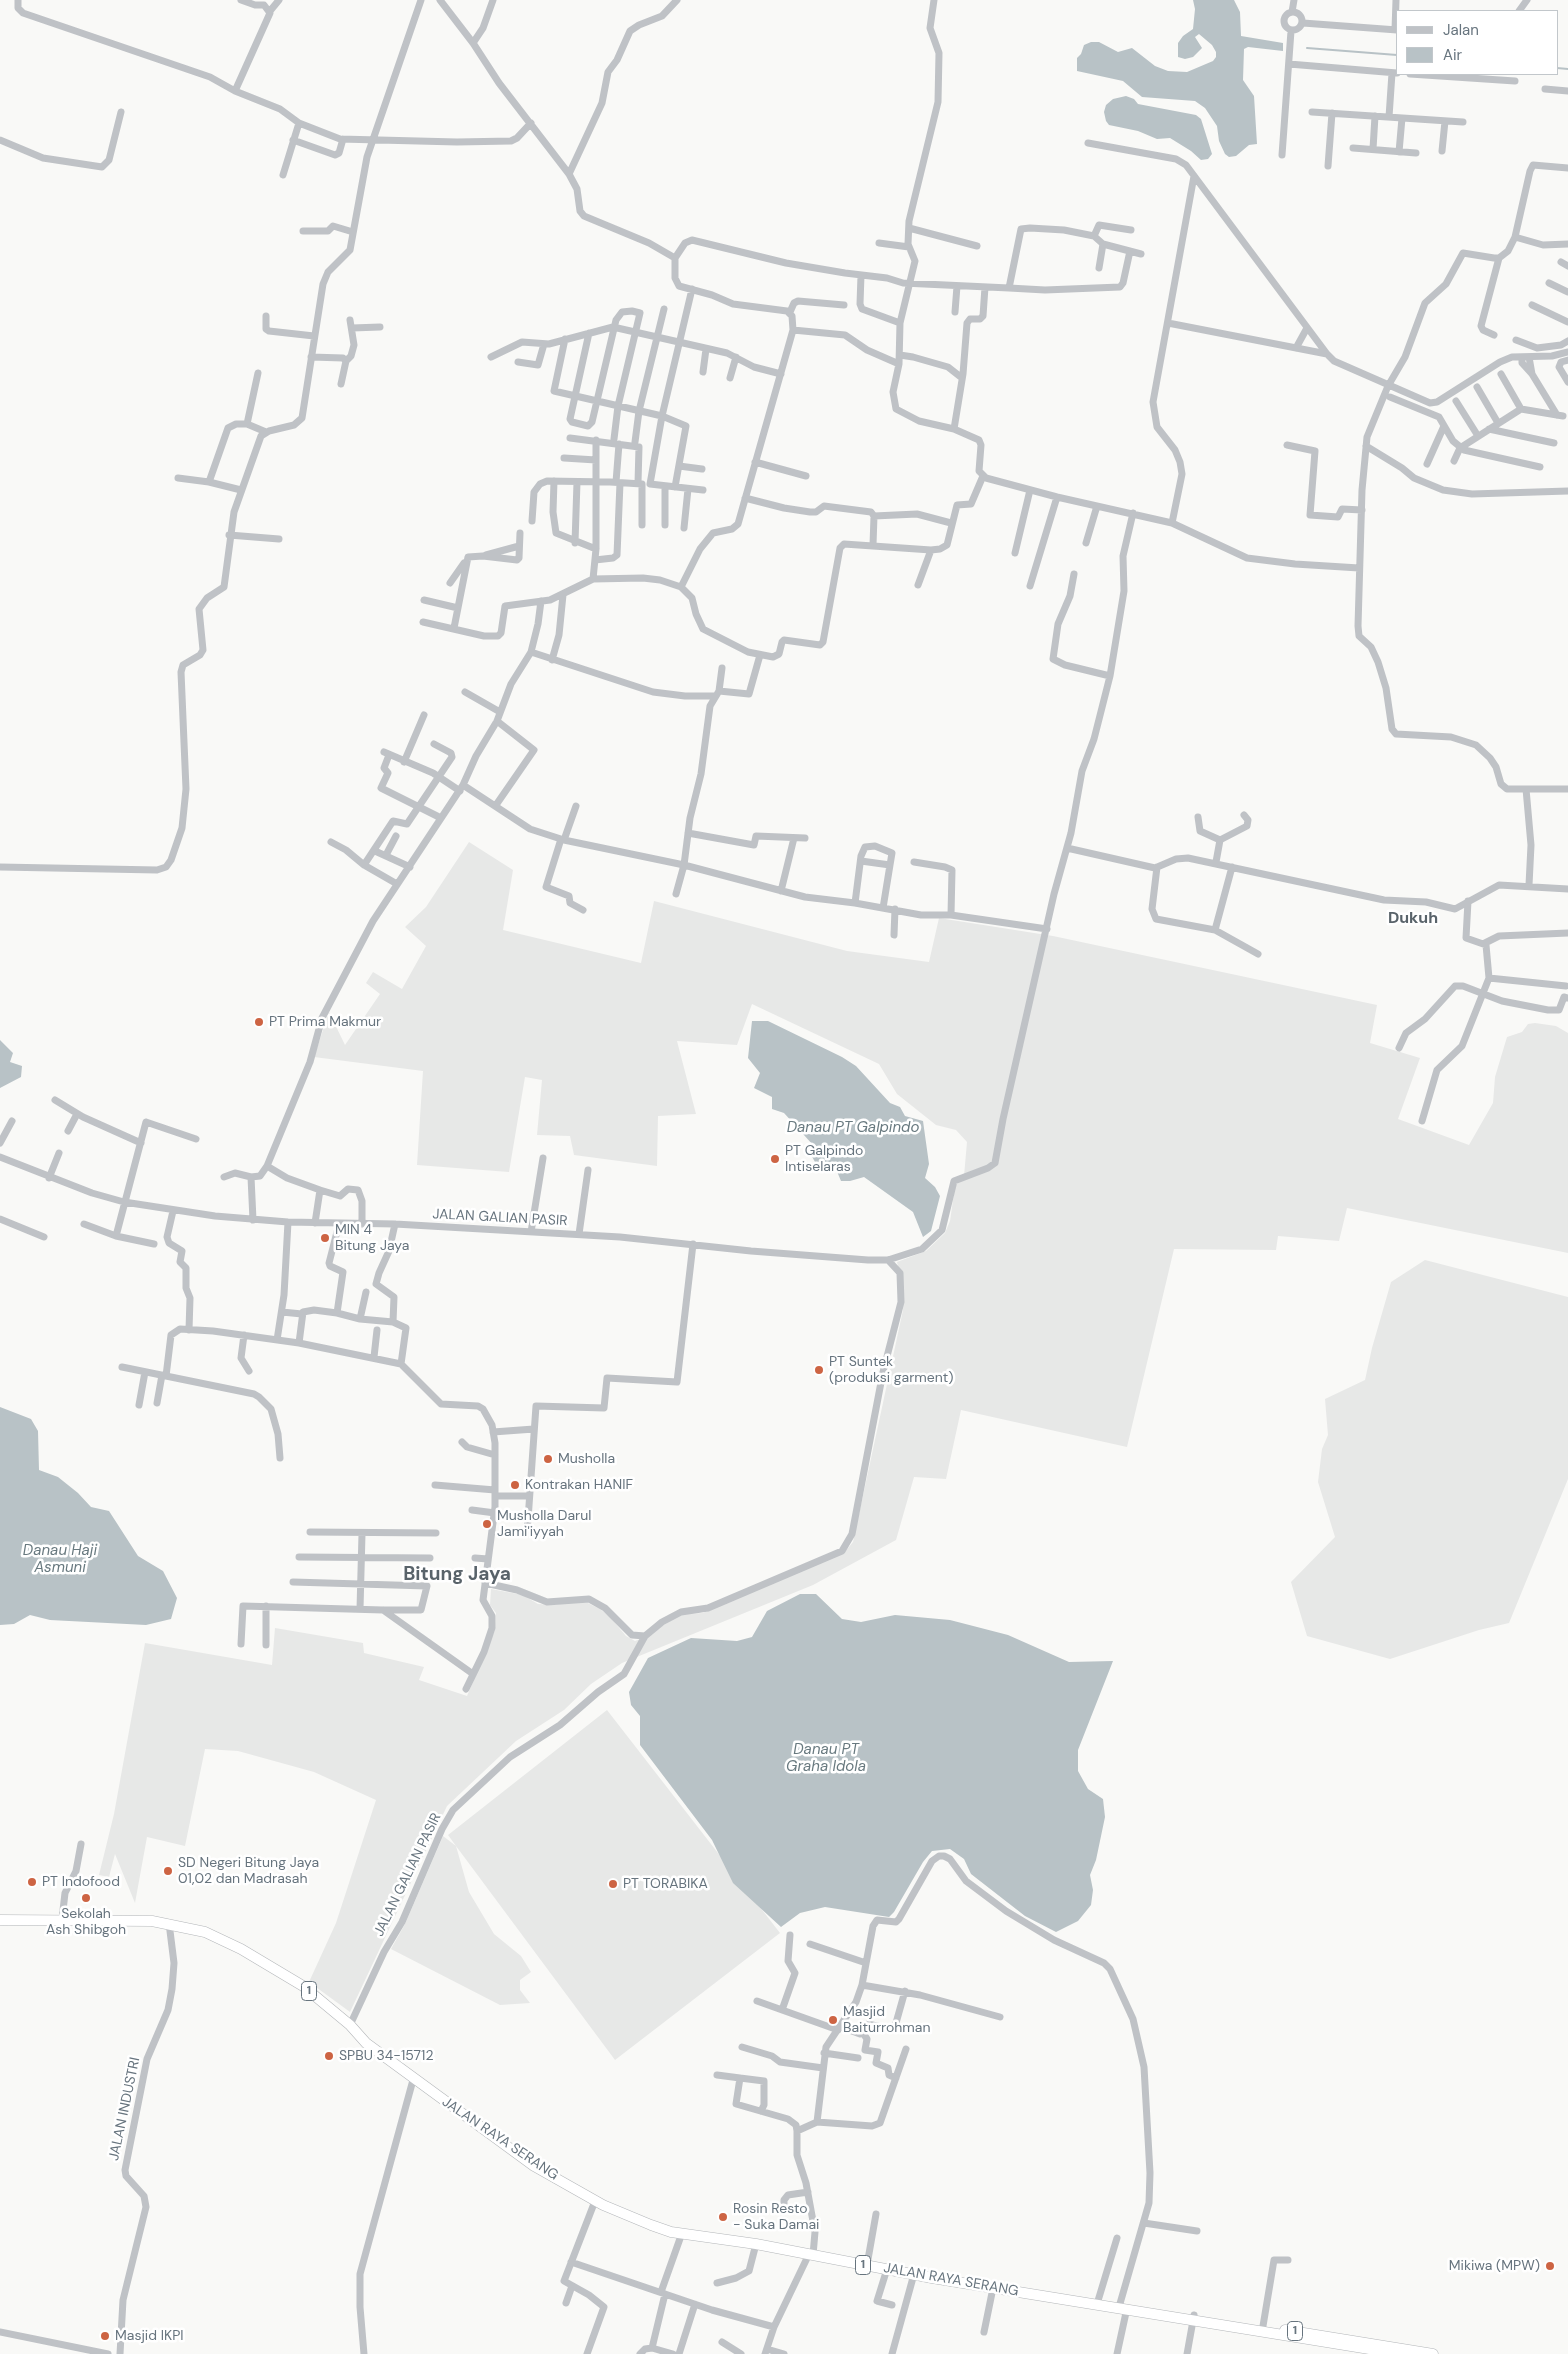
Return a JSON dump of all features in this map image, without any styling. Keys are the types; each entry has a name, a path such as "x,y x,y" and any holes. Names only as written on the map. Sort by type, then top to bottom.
{"highway":[{"name":"JALAN RAYA SERANG","path":"0,1920 152,1920 206,1932 241,1948 302,1986 350,2025 366,2043 413,2080 539,2169 595,2200 651,2225 682,2234 756,2244 993,2288 1156,2313 1163,2311 1400,2354"},
{"name":"JALAN RAYA SERANG","path":"1194,2318 1263,2326 1356,2347 1433,2354"}],"street":[{"path":"18,0 18,8 23,13 210,77 280,109 299,123 343,139 372,138 457,142 511,141 517,138 531,123"},
{"path":"241,0 255,5 264,5 270,11"},
{"path":"235,90 270,11 279,0"},
{"path":"209,482 228,428 236,424 247,424 266,432 288,427 299,422 303,414 314,336 325,277 348,254 358,198 372,138 384,112 421,0"},
{"path":"440,0 474,43 499,83 569,174 577,189 580,211 584,216 650,243 675,258"},
{"path":"474,43 483,28 493,0"},
{"path":"569,174 602,103 606,77 617,60 626,37 633,28 662,16 677,0"},
{"path":"934,0 930,28 939,53 940,68 937,110 909,228 909,247 915,261 900,323 900,355 893,392 896,410 930,425 954,429 979,440 981,445 979,471 983,476 1057,497 1133,513 1172,524 1247,558 1295,564 1359,568"},
{"path":"1292,12 1298,13 1302,17 1302,23 1296,30 1291,31 1286,28 1284,18 1292,12 1294,0"},
{"path":"1302,23 1396,30 1396,0"},
{"path":"1282,155 1291,31"},
{"path":"1289,64 1395,73 1388,117"},
{"path":"1425,75 1515,81"},
{"path":"1544,89 1568,91"},
{"path":"0,140 43,158 102,168 110,160 121,112"},
{"path":"1312,112 1463,122"},
{"path":"1328,166 1332,113"},
{"path":"1372,149 1375,116"},
{"path":"1399,152 1402,118"},
{"path":"1442,151 1445,121"},
{"path":"283,174 299,123"},
{"path":"293,140 335,155 338,153 343,139"},
{"path":"1088,144 1176,159 1186,165 1327,354 1334,361 1422,401 1437,402 1500,362 1512,357 1552,356 1568,352"},
{"path":"1353,148 1416,153"},
{"path":"1494,335 1483,330 1481,326 1500,258 1512,246 1515,237 1531,167 1535,164 1568,168"},
{"path":"1172,524 1182,474 1175,450 1157,427 1153,402 1194,176"},
{"path":"1094,236 1099,225 1131,230"},
{"path":"303,231 328,231 333,226 353,232"},
{"path":"909,228 977,246"},
{"path":"1009,288 1021,229 1059,230 1094,236 1103,244 1141,254"},
{"path":"1515,237 1543,246 1568,244"},
{"path":"790,312 733,304 679,286 674,274 675,258 685,242 692,240 776,261 887,278 908,284 1069,290 1120,287 1123,282 1130,251"},
{"path":"879,243 909,247"},
{"path":"1099,268 1103,244"},
{"path":"1500,258 1462,253 1446,284 1425,303 1405,357 1388,386 1370,428 1366,446 1362,510 1358,632 1371,647 1378,662 1386,688 1393,732 1400,736 1451,738 1476,745 1496,767 1503,787 1568,789"},
{"path":"862,275 860,304 862,309 900,323"},
{"path":"1549,284 1568,292"},
{"path":"955,312 957,286"},
{"path":"954,429 962,378 967,323 970,319 980,319 983,316 985,287"},
{"path":"692,289 662,416 650,484 703,490"},
{"path":"681,587 700,549 713,533 737,527 793,330 790,312 794,303 798,301 844,305"},
{"path":"1532,305 1568,322"},
{"path":"634,442 639,411 664,309"},
{"path":"589,333 570,419 580,424 591,424 614,327 622,312 637,312 641,316 618,406 616,442 618,483 617,555 613,558 595,560"},
{"path":"266,316 266,329 269,331 314,336"},
{"path":"341,384 346,361 353,350 350,320"},
{"path":"1168,323 1327,354"},
{"path":"352,328 380,327"},
{"path":"491,357 522,342 544,344 614,327 706,348 736,357 754,367 780,374"},
{"path":"1296,348 1307,328"},
{"path":"793,330 845,335 867,350 899,364"},
{"path":"564,339 554,391 662,416 686,426 675,488"},
{"path":"1516,340 1537,348 1561,345 1568,341"},
{"path":"518,362 538,365 544,344"},
{"path":"703,372 706,348"},
{"path":"900,355 913,356 948,367 962,378"},
{"path":"311,357 343,358 346,361"},
{"path":"730,378 736,357"},
{"path":"1454,461 1460,448 1521,409 1560,416 1532,374 1522,363 1526,357"},
{"path":"1568,360 1561,362 1559,367 1568,382"},
{"path":"247,424 258,373"},
{"path":"1501,374 1521,409"},
{"path":"1477,387 1498,423"},
{"path":"1390,397 1439,417 1460,448 1540,467"},
{"path":"1456,401 1478,436"},
{"path":"1427,464 1444,426"},
{"path":"1489,429 1554,443"},
{"path":"0,867 156,870 168,864 182,828 186,789 182,668 202,652 199,610 207,598 224,587 229,536 241,490 256,446 266,432"},
{"path":"570,438 616,442 639,447 638,484"},
{"path":"593,579 596,549 596,440"},
{"path":"1287,445 1315,451 1310,515 1338,517 1342,509 1362,510"},
{"path":"1366,446 1402,468 1414,478 1442,490 1472,494 1568,491"},
{"path":"564,458 596,460"},
{"path":"755,462 806,476"},
{"path":"679,466 702,469"},
{"path":"424,622 484,636 498,636 501,633 505,606 541,601 563,595 593,579 643,578 660,580 681,587 692,598 696,614 703,629 734,646 760,655 778,655 784,640 822,644 840,548 849,543 931,550 940,549 946,545 957,505 971,504 983,476"},
{"path":"178,478 209,482 241,490"},
{"path":"532,521 534,492 540,484 554,481 595,482 642,484 642,525"},
{"path":"554,481 553,512 556,533 575,543 596,549"},
{"path":"575,543 577,482"},
{"path":"665,486 665,526"},
{"path":"684,528 688,489"},
{"path":"1015,553 1030,490"},
{"path":"1030,586 1057,497"},
{"path":"745,498 792,510 814,512 824,506 871,512 874,516 873,545"},
{"path":"1086,543 1097,506"},
{"path":"485,1584 517,1590 547,1602 589,1600 604,1608 632,1635 645,1636 662,1622 681,1612 708,1608 846,1547 852,1534 883,1372 901,1302 900,1273 888,1260 914,1252 930,1244 942,1230 954,1181 988,1168 995,1163 1003,1119 1046,929 1067,848 1082,771 1094,739 1110,676 1124,591 1123,556 1133,513"},
{"path":"874,516 917,514 952,523"},
{"path":"462,585 447,582 468,556 517,560 520,533"},
{"path":"229,536 279,539"},
{"path":"483,556 520,546"},
{"path":"918,585 931,550"},
{"path":"454,628 466,560"},
{"path":"1074,574 1070,596 1055,638 1053,659 1065,665 1110,676"},
{"path":"552,660 559,635 563,595"},
{"path":"424,600 458,608"},
{"path":"224,1177 234,1173 251,1178 260,1176 267,1166 310,1062 322,1018 353,955 397,884 462,788 476,756 496,721 511,684 531,652 541,601"},
{"path":"531,652 653,692 685,696 749,694 760,655"},
{"path":"676,894 684,865 688,833 701,774 708,711 717,694 722,668"},
{"path":"465,692 500,712"},
{"path":"404,762 424,715"},
{"path":"496,721 512,731 534,751 496,805"},
{"path":"364,864 375,851 393,821 407,824 452,755 434,744"},
{"path":"441,818 381,787 388,773 384,768 386,754 438,775 496,805 530,829 562,839 684,865 805,898 895,909 921,915 951,915 1046,929"},
{"path":"1526,789 1531,845 1529,885"},
{"path":"576,806 562,839 546,886 569,896 570,903 583,910"},
{"path":"1220,840 1247,826 1248,820 1244,815"},
{"path":"1198,817 1200,831 1220,840"},
{"path":"688,833 754,845 756,836 805,838"},
{"path":"386,855 396,836"},
{"path":"782,891 794,838"},
{"path":"1216,862 1220,840"},
{"path":"331,842 397,884"},
{"path":"854,903 863,851 866,846 870,846 892,853 883,908"},
{"path":"1067,848 1157,867 1180,858 1216,862 1384,900 1426,902 1455,908 1499,885 1568,888"},
{"path":"375,851 410,867"},
{"path":"861,861 890,866"},
{"path":"914,862 952,870 951,915"},
{"path":"1215,930 1232,866"},
{"path":"1157,867 1152,909 1156,919 1215,930 1258,954"},
{"path":"1468,901 1466,938 1485,943 1499,936 1568,933"},
{"path":"894,935 895,909"},
{"path":"1422,1121 1437,1070 1462,1046 1484,994 1489,978 1485,943"},
{"path":"1399,1048 1406,1033 1425,1019 1455,986 1463,986 1509,1002 1557,1011 1566,998 1567,984 1489,978"},
{"path":"55,1100 77,1114 141,1142"},
{"path":"68,1130 77,1114"},
{"path":"0,1143 12,1120"},
{"path":"116,1236 146,1122 196,1139"},
{"path":"49,1178 59,1153"},
{"name":"JALAN GALIAN PASIR","path":"0,1157 49,1178 124,1202 173,1211 288,1222 395,1224 579,1234 794,1255 888,1260"},
{"path":"531,1232 543,1158"},
{"path":"267,1166 287,1178 340,1196 348,1189 358,1190 362,1201 362,1224"},
{"path":"579,1234 588,1170"},
{"path":"251,1178 253,1220"},
{"path":"315,1223 320,1190"},
{"path":"173,1211 167,1237 169,1243 182,1251 180,1262 186,1268 186,1288 190,1298 189,1330"},
{"path":"0,1219 44,1237"},
{"path":"277,1340 282,1312 288,1222"},
{"path":"84,1224 116,1236 154,1244"},
{"path":"337,1313 343,1272 326,1262 339,1224"},
{"path":"393,1322 394,1297 376,1284 389,1251 395,1224"},
{"path":"527,1534 536,1406 604,1408 607,1378 677,1382 693,1244"},
{"path":"360,1319 366,1292"},
{"path":"299,1343 302,1314 305,1310 393,1322 406,1328 401,1364"},
{"path":"282,1312 302,1314"},
{"path":"158,1402 171,1335 180,1329 299,1343 401,1364 441,1404 472,1405 483,1410 492,1425 495,1455 495,1513 483,1602 492,1616 491,1634 466,1689"},
{"path":"374,1357 378,1330"},
{"path":"244,1336 241,1358 249,1371"},
{"path":"122,1367 259,1397 271,1409 280,1458"},
{"path":"139,1406 145,1372"},
{"path":"493,1432 534,1429"},
{"path":"462,1442 467,1447 495,1455"},
{"path":"435,1485 529,1496"},
{"path":"472,1510 495,1513"},
{"path":"310,1532 362,1534 436,1533"},
{"path":"360,1609 362,1534"},
{"path":"299,1557 430,1558"},
{"path":"475,1558 488,1559"},
{"path":"241,1644 242,1607 421,1610 427,1586 293,1582"},
{"path":"266,1606 266,1645"},
{"path":"383,1610 473,1674"},
{"name":"JALAN GALIAN PASIR","path":"350,2025 384,1952 400,1927 442,1829 453,1810 510,1757 560,1725 598,1692 624,1674 645,1636"},
{"path":"62,1919 65,1893 76,1871 80,1844"},
{"path":"817,2122 824,2053 828,2042 856,2002 862,1985 871,1932 877,1921 896,1922 899,1919 932,1861 939,1856 950,1859 966,1881 1006,1911 1054,1940 1104,1963 1110,1970 1133,2019 1142,2051 1150,2180 1149,2203 1123,2308 1117,2354"},
{"name":"JALAN INDUSTRI","path":"120,2354 123,2300 146,2207 144,2196 126,2176 125,2170 147,2059 168,2010 170,2000 174,1963 170,1923"},
{"path":"782,2010 795,1973 788,1962 790,1935"},
{"path":"810,1944 866,1963"},
{"path":"862,1985 905,1991 1000,2017"},
{"path":"863,2033 868,2024 894,2030 905,1991"},
{"path":"757,2001 839,2028 863,2033 867,2039 865,2050 878,2052 876,2063 888,2068 889,2075 896,2078"},
{"path":"742,2047 772,2056 780,2062 823,2068"},
{"path":"797,2131 817,2122 872,2126 880,2123 906,2049"},
{"path":"824,2053 858,2058"},
{"path":"717,2075 764,2082 764,2105 761,2112"},
{"path":"740,2078 736,2104 794,2122 797,2131 797,2155 808,2192 815,2232 811,2254 774,2327 766,2351 784,2354"},
{"path":"364,2354 360,2307 360,2274 413,2080"},
{"path":"784,2205 784,2200 788,2195 808,2192"},
{"path":"587,2354 604,2307 589,2295 564,2281 595,2200"},
{"path":"867,2266 876,2214"},
{"path":"1144,2223 1198,2231"},
{"path":"652,2348 663,2293 682,2234"},
{"path":"1097,2304 1117,2238"},
{"path":"717,2283 736,2278 748,2271 756,2244"},
{"path":"1263,2326 1268,2307 1274,2260 1288,2260"},
{"path":"571,2262 695,2304 774,2327"},
{"path":"887,2269 877,2301 892,2305"},
{"path":"892,2354 914,2274"},
{"path":"566,2303 572,2286"},
{"path":"984,2332 993,2288"},
{"path":"679,2354 695,2304"},
{"path":"1187,2354 1194,2318"},
{"path":"0,2332 108,2354"},
{"path":"722,2342 741,2354"},
{"path":"640,2354 645,2349 652,2348 673,2354"}],"shaded area":[{"path":"469,842 513,870 503,930 641,963 654,901 847,951 929,962 939,918 1053,936 1377,1005 1370,1043 1420,1058 1398,1119 1469,1145 1493,1103 1495,1077 1507,1037 1522,1032 1528,1024 1556,1026 1568,1033 1568,1253 1347,1208 1339,1241 1278,1236 1276,1250 1174,1249 1127,1447 961,1410 946,1479 914,1477 896,1540 813,1585 622,1663 591,1684 564,1710 516,1741 447,1806 350,2012 309,1982 336,1923 376,1800 314,1772 238,1751 205,1749 185,1846 147,1837 135,1903 115,1854 109,1877 99,1875 114,1814 145,1643 272,1665 275,1628 363,1643 364,1653 424,1667 419,1680 467,1696 495,1630 496,1613 490,1605 491,1589 523,1595 538,1604 554,1605 582,1600 600,1609 610,1617 626,1636 635,1641 651,1635 682,1614 703,1613 844,1553 853,1542 903,1310 904,1291 897,1262 926,1251 945,1233 950,1221 955,1186 964,1176 967,1142 956,1130 936,1125 897,1094 879,1064 752,1004 737,1045 677,1041 696,1114 658,1116 657,1166 574,1155 570,1136 537,1135 542,1080 525,1077 509,1172 417,1165 423,1071 314,1057 329,1012 345,1045 380,994 366,983 373,972 402,989 426,946 405,927 426,907"},
{"path":"1425,1260 1568,1297 1568,1479 1509,1623 1479,1630 1390,1659 1307,1636 1291,1582 1335,1537 1318,1482 1322,1449 1328,1435 1325,1399 1365,1380 1391,1282"},
{"name":"PT TORABIKA","path":"607,1710 780,1933 615,2060 448,1835"},
{"path":"443,1836 456,1846 469,1892 494,1934 521,1956 531,1972 520,1980 520,1990 530,2003 500,2005 391,1949 405,1924"}],"water":[{"path":"1193,0 1234,0 1240,12 1241,36 1283,43 1283,51 1248,47 1244,49 1243,80 1254,96 1257,144 1249,145 1236,156 1229,157 1225,154 1219,141 1217,126 1205,108 1195,101 1142,97 1123,81 1077,71 1077,58 1081,54 1084,45 1091,42 1099,42 1118,52 1132,48 1155,66 1168,71 1187,72 1213,61 1216,57 1216,52 1212,45 1199,34 1195,37 1202,48 1193,57 1185,59 1178,57 1178,43 1183,36 1193,29 1195,9"},
{"path":"1126,96 1134,99 1138,104 1196,115 1201,119 1212,154 1208,159 1201,160 1191,151 1170,138 1157,139 1138,131 1109,125 1104,112 1106,105 1113,99"},
{"name":"Danau PT Galpindo","path":"752,1021 768,1021 842,1057 856,1066 890,1103 900,1107 905,1116 923,1121 929,1164 925,1178 935,1187 940,1196 931,1231 923,1237 913,1212 864,1177 850,1181 841,1181 836,1169 825,1168 815,1162 810,1153 813,1145 784,1113 772,1109 772,1097 754,1088 760,1073 748,1058"},
{"path":"0,1040 13,1053 10,1062 22,1066 21,1077 0,1088"},
{"name":"Danau Haji Asmuni","path":"0,1407 31,1419 38,1431 39,1470 58,1477 78,1493 91,1507 109,1511 138,1556 163,1571 177,1598 171,1619 146,1625 50,1620 30,1615 14,1624 0,1625"},
{"name":"Danau PT Graha Idola","path":"800,1594 816,1594 842,1619 861,1622 895,1615 950,1620 1008,1635 1069,1662 1113,1661 1078,1750 1078,1771 1088,1789 1103,1799 1105,1817 1096,1860 1090,1875 1093,1890 1091,1905 1078,1921 1056,1932 1025,1916 971,1874 964,1859 950,1849 932,1851 923,1862 894,1912 889,1917 825,1907 800,1913 781,1927 733,1883 712,1840 640,1745 640,1716 631,1705 629,1692 648,1658 691,1638 737,1641 752,1637 767,1611"}],"waterway":[{"path":"1307,48 1396,55"},
{"path":"1558,68 1568,69"}],"place":[{"name":"PT Prima Makmur","path":"259,1022"},
{"name":"PT Galpindo Intiselaras","path":"775,1159"},
{"name":"MIN 4 Bitung Jaya","path":"325,1238"},
{"name":"PT Suntek (produksi garment)","path":"819,1370"},
{"name":"Musholla","path":"548,1459"},
{"name":"Kontrakan HANIF","path":"515,1485"},
{"name":"Musholla Darul Jami'iyyah","path":"487,1524"},
{"name":"SD Negeri Bitung Jaya 01,02 dan Madrasah","path":"168,1871"},
{"name":"PT Indofood","path":"32,1882"},
{"name":"PT TORABIKA","path":"613,1884"},
{"name":"Sekolah Ash Shibgoh","path":"86,1898"},
{"name":"Masjid Baiturrohman","path":"833,2020"},
{"name":"SPBU 34-15712","path":"329,2056"},
{"name":"Rosin Resto - Suka Damai","path":"723,2217"},
{"name":"Mikiwa (MPW)","path":"1550,2266"},
{"name":"Masjid IKPI","path":"105,2336"}],"district":[{"name":"Dukuh","path":"1413,919"},
{"name":"Bitung Jaya","path":"457,1575"}]}
